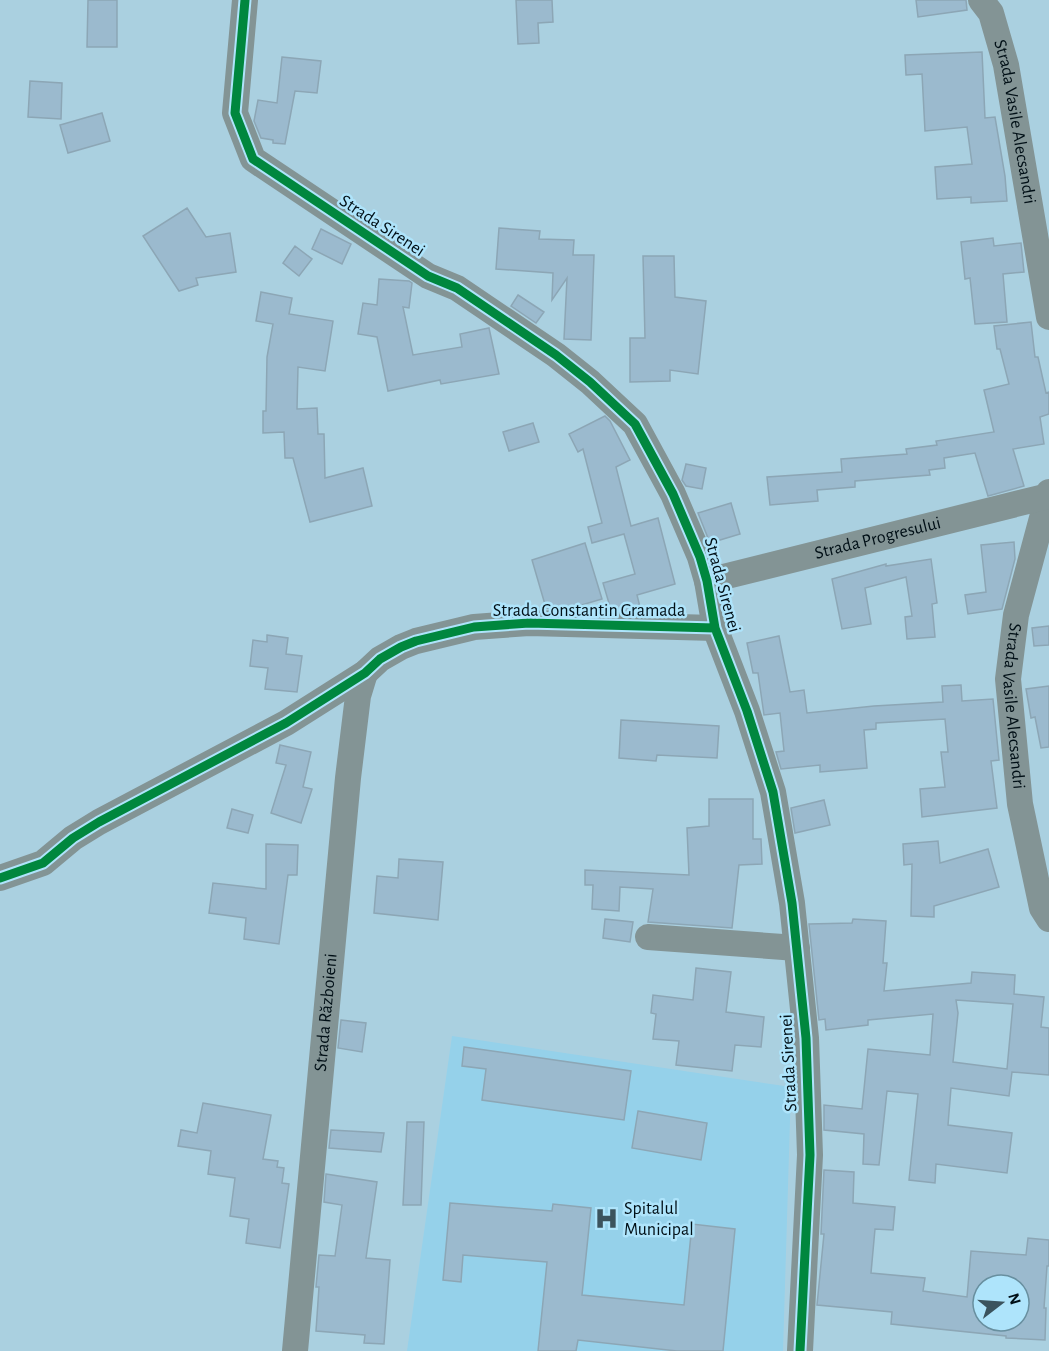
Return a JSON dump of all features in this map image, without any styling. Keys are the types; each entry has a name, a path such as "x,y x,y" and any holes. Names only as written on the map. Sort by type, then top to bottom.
{"street":[{"name":"Strada Sirenei","path":"245,0 235,113 253,159 428,276 457,288 556,355 590,382 635,424 673,494 697,547 707,581 715,628 747,711 773,792 782,833 797,948 806,1038 810,1155 800,1351"},
{"name":"Strada Vasile Alecsandri","path":"981,0 991,13 1006,65 1049,317"},
{"name":"Strada Progresului","path":"707,581 1048,494"},
{"name":"Strada Vasile Alecsandri","path":"1048,494 1016,615 1008,679 1020,804 1042,908 1049,919"},
{"name":"Strada Constantin Gramada","path":"0,878 43,862 73,838 99,822 215,759 254,741 365,673 380,659 416,641 474,627 529,623 715,628"},
{"name":"Strada Războieni","path":"296,1351 348,778 358,696 365,673"},
{"path":"648,937 797,948"}],"shaded area":[{"name":"Spitalul Municipal","path":"452,1036 791,1087 783,1351 407,1351"}],"building":[{"path":"88,0 117,0 117,47 87,47"},
{"path":"516,0 552,0 553,22 538,23 539,43 518,44"},
{"path":"916,0 966,0 967,10 918,17"},
{"path":"982,52 985,118 995,117 1007,201 971,203 971,197 937,199 935,167 972,164 967,127 925,131 922,74 906,75 905,55"},
{"path":"282,57 321,61 317,93 295,91 285,144 273,143 273,140 261,138 254,121 258,100 277,103"},
{"path":"30,81 62,83 61,119 28,117"},
{"path":"102,113 110,141 68,153 60,125"},
{"path":"187,208 206,237 230,233 236,272 196,278 198,285 179,291 143,236"},
{"path":"499,228 540,231 539,239 574,240 573,255 594,255 591,340 564,339 567,278 552,300 553,273 496,269"},
{"path":"321,229 351,244 342,264 312,249"},
{"path":"993,238 994,246 1021,243 1024,272 1003,274 1007,322 975,324 970,278 965,279 961,242"},
{"path":"295,246 312,259 299,276 283,263"},
{"path":"643,256 674,256 675,297 706,301 698,374 670,370 670,381 630,382 630,338 645,338"},
{"path":"379,279 412,283 409,308 403,307 413,355 462,347 460,334 489,328 499,374 441,384 440,380 388,391 377,337 358,334 363,303 377,305"},
{"path":"261,292 292,298 289,314 333,321 325,371 298,367 297,409 317,408 318,434 324,434 325,478 363,468 372,506 310,522 293,458 285,458 284,432 263,433 263,411 266,411 267,357 273,324 256,321"},
{"path":"518,295 544,312 536,323 511,306"},
{"path":"1031,322 1035,357 1038,357 1046,393 1049,392 1049,414 1040,417 1044,444 1013,449 1024,486 988,496 975,453 944,458 945,468 929,470 930,475 855,481 855,487 817,490 818,501 770,505 767,477 842,472 841,459 907,454 906,449 937,445 936,441 994,432 984,390 1009,384 1000,349 997,349 994,326"},
{"path":"605,416 610,421 630,460 616,467 631,526 658,518 675,584 637,595 641,611 611,610 603,583 635,574 624,534 592,543 588,527 602,523 583,449 578,452 569,434"},
{"path":"533,423 539,442 509,451 503,432"},
{"path":"686,464 706,468 702,489 686,486 682,480"},
{"path":"731,503 740,534 710,543 698,513"},
{"path":"1014,542 1015,559 1002,609 968,614 965,595 986,592 981,545"},
{"path":"585,543 602,599 568,609 546,608 532,560"},
{"path":"931,559 937,603 932,604 935,637 907,639 905,617 912,616 906,577 865,588 871,624 842,629 832,579 886,564 886,566"},
{"path":"1049,626 1049,645 1034,646 1032,628"},
{"path":"267,635 288,638 286,654 302,656 297,692 265,689 268,668 250,666 253,640 267,642"},
{"path":"779,636 790,692 804,690 807,713 943,702 942,686 961,685 962,701 993,699 999,760 991,761 997,808 922,817 920,789 945,787 941,752 948,752 945,719 876,723 876,729 864,730 867,768 820,772 820,765 781,769 776,752 784,751 780,713 764,715 758,673 753,673 747,643"},
{"path":"1049,686 1049,747 1041,748 1035,717 1031,718 1026,689"},
{"path":"621,720 719,726 717,758 657,755 656,761 619,758"},
{"path":"280,745 311,752 303,787 312,789 301,823 271,813 286,765 276,763"},
{"path":"709,799 753,799 753,839 761,839 762,864 739,865 732,928 648,922 653,889 620,887 619,911 592,909 593,885 585,885 585,870 689,875 687,828 709,826"},
{"path":"824,800 830,825 795,833 791,808"},
{"path":"232,809 253,815 248,833 227,828"},
{"path":"938,841 940,863 988,849 999,887 934,906 934,917 911,916 912,864 904,865 903,844"},
{"path":"266,844 298,845 297,875 288,875 279,944 244,939 246,918 209,913 213,883 266,889"},
{"path":"399,859 443,862 438,920 374,913 377,876 398,878"},
{"path":"605,919 633,922 630,942 603,938"},
{"path":"853,919 886,921 883,963 887,963 884,991 971,983 972,972 1015,975 1014,994 1044,997 1041,1027 1049,1028 1049,1075 1012,1072 1009,1096 951,1088 948,1125 1012,1133 1007,1173 936,1164 935,1183 909,1180 918,1094 887,1091 879,1165 863,1164 864,1134 824,1130 824,1105 862,1109 868,1049 930,1055 933,1014 868,1020 868,1025 826,1030 825,1019 819,1020 809,924 852,923","holes":["956,1000 1013,1004 1007,1069 953,1062 958,1013"]},
{"path":"696,968 731,972 726,1012 764,1017 761,1047 735,1045 732,1071 676,1065 679,1041 653,1039 656,1014 651,1013 653,995 693,1000"},
{"path":"341,1020 366,1023 362,1052 338,1048"},
{"path":"464,1047 631,1071 624,1120 482,1100 486,1069 462,1066"},
{"path":"203,1103 271,1115 263,1159 278,1161 277,1167 284,1168 282,1183 289,1184 280,1248 246,1243 249,1219 230,1216 235,1178 208,1174 211,1151 178,1146 181,1130 197,1133"},
{"path":"638,1111 707,1123 701,1160 632,1148"},
{"path":"407,1122 424,1122 421,1205 403,1205"},
{"path":"331,1130 384,1133 381,1152 329,1148"},
{"path":"824,1170 854,1172 853,1203 895,1207 893,1230 875,1229 871,1273 925,1278 923,1291 967,1297 971,1251 1026,1255 1028,1238 1049,1240 1049,1266 1047,1266 1044,1308 1046,1308 1045,1340 1006,1338 1006,1336 977,1333 1031,1333 1031,1273 971,1273 971,1332 891,1324 892,1312 817,1305 824,1234 821,1234"},
{"path":"326,1174 377,1182 366,1258 390,1260 384,1344 364,1343 365,1335 316,1331 319,1255 335,1256 342,1205 324,1202"},
{"path":"450,1203 552,1211 553,1204 591,1208 582,1295 684,1305 692,1224 735,1229 723,1351 677,1351 578,1340 576,1351 538,1351 547,1262 463,1255 461,1282 443,1280"}],"cycle path":[{"path":"245,0 235,113 253,159 428,276 457,288 556,355 590,382 635,424 673,494 700,557 707,581 715,628 747,711 773,792 792,903 806,1038 810,1155 800,1351"},
{"path":"0,878 43,863 73,838 99,822 286,723 365,673 380,659 416,641 474,627 529,623 715,628"}],"place":[{"name":"Spitalul Municipal","path":"606,1219"}]}
